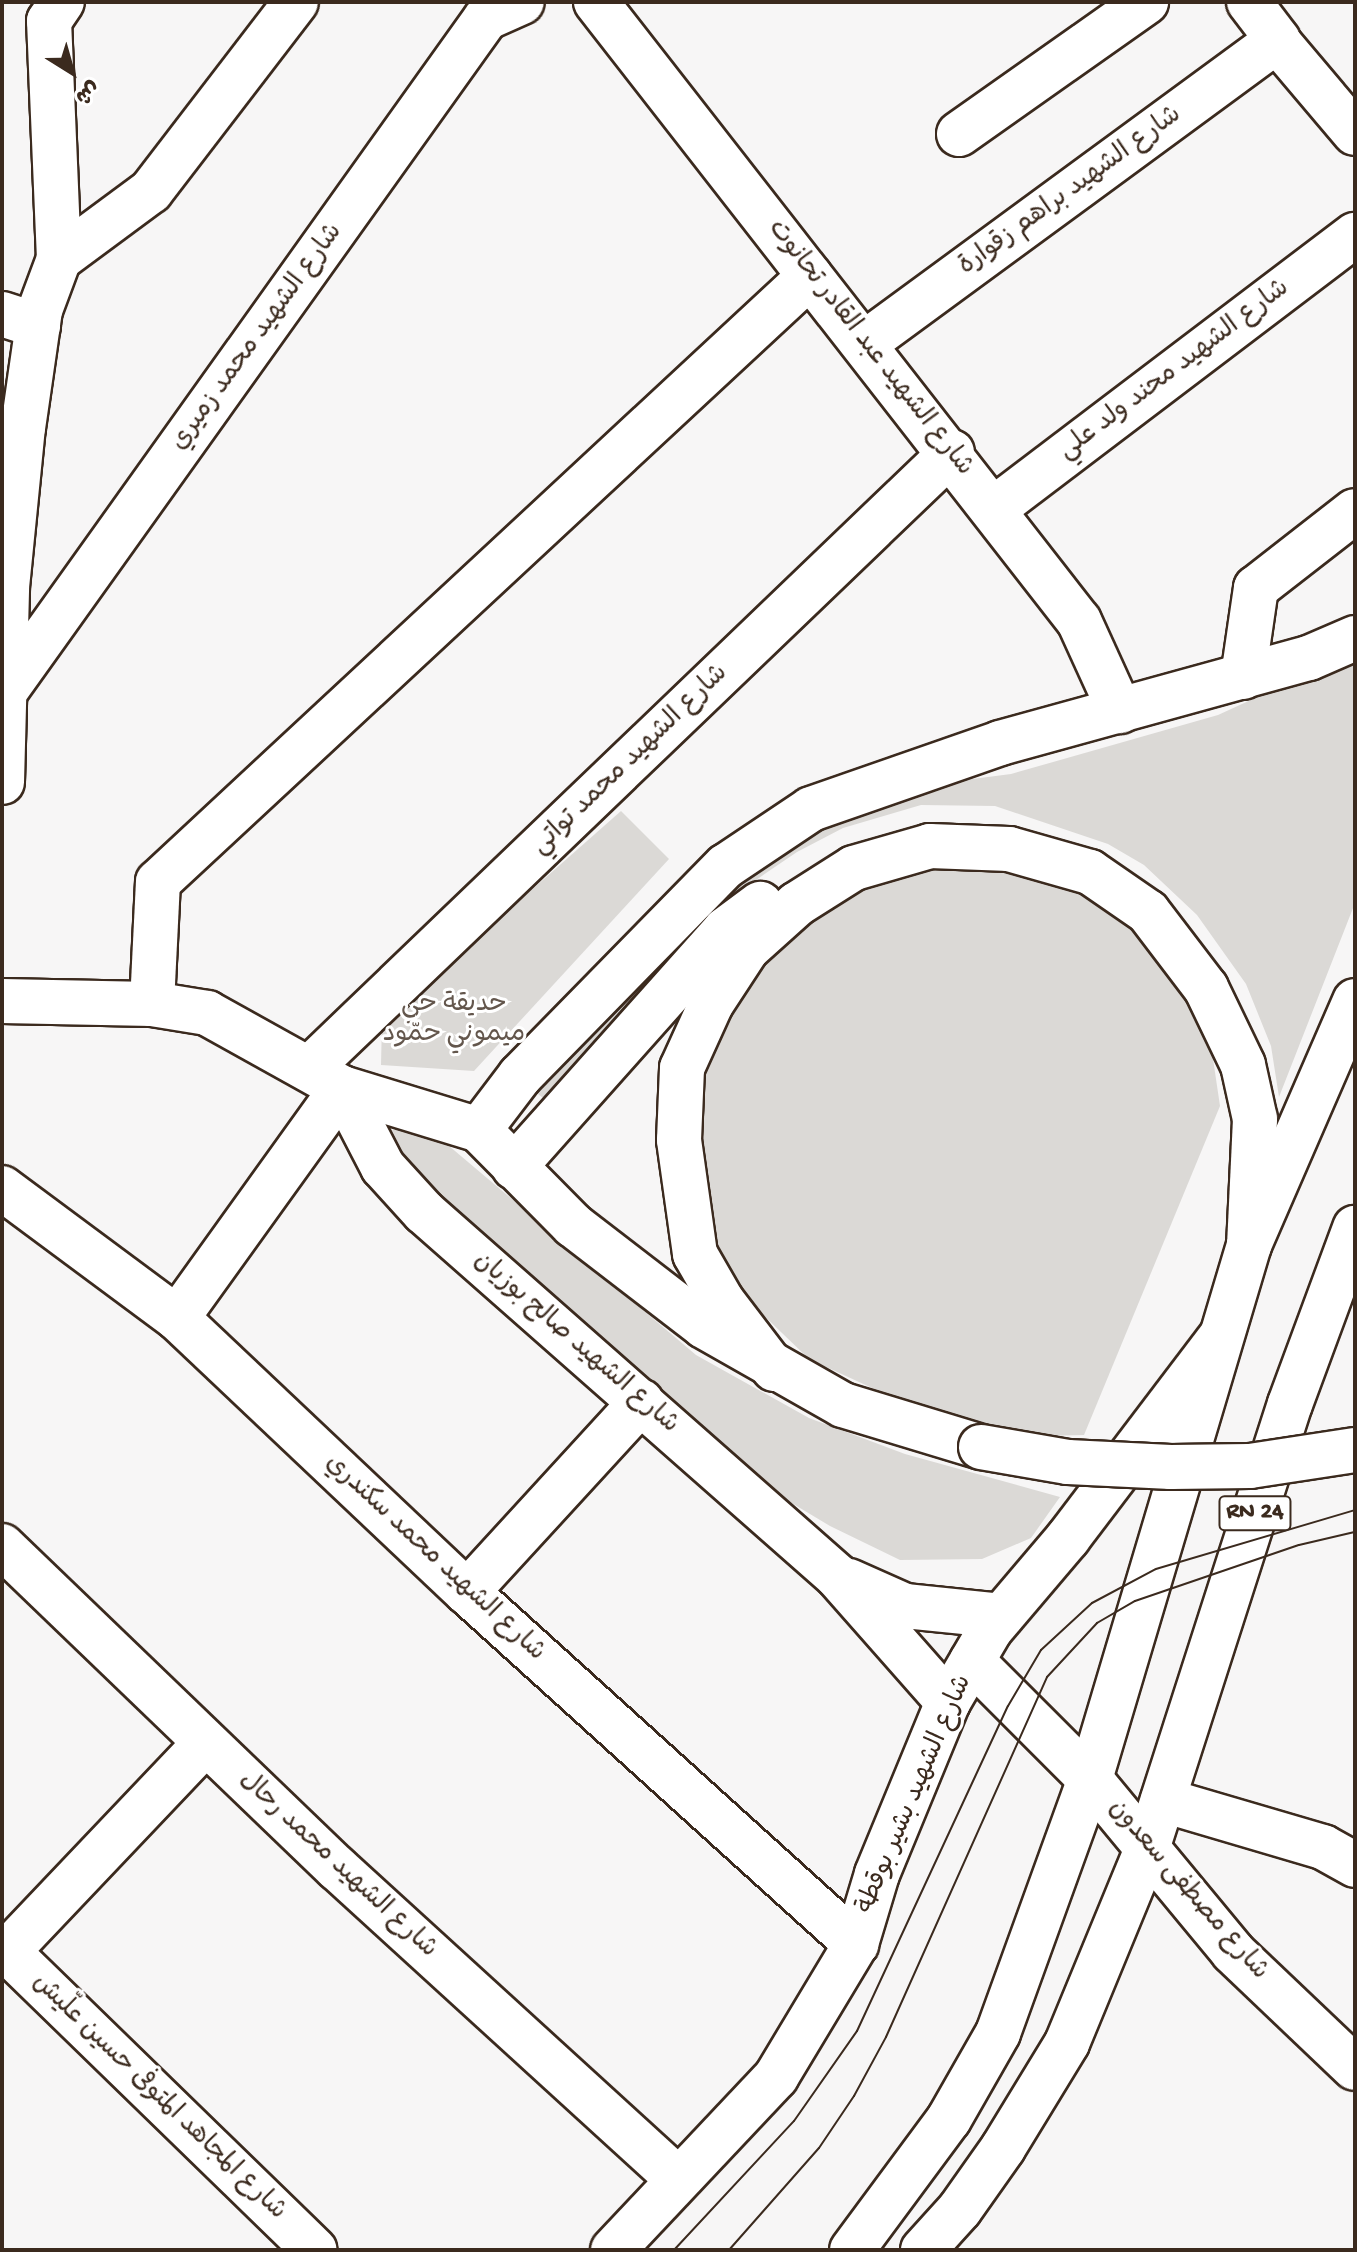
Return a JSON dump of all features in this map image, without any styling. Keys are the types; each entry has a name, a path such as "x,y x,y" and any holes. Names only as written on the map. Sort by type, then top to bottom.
{"main road":[{"path":"59,259 49,21 62,2"},
{"path":"2,782 7,587 20,320 59,259 151,191 296,2"},
{"name":"شارع الشهيد محمد زميري","path":"6,690 486,18 522,2"},
{"name":"شارع الشهيد عبد القادر تحانوت","path":"596,2 952,452 1079,621 1120,711"},
{"path":"959,134 1146,2"},
{"path":"1249,2 1355,133"},
{"name":"شارع الشهيد براهم زقوارة","path":"865,343 1278,41"},
{"name":"شارع الشهيد محند ولد علي","path":"995,508 1355,235"},
{"path":"152,1004 158,882 810,276"},
{"name":"شارع الشهيد محمد تواتي","path":"177,1318 326,1078 952,452"},
{"path":"1243,677 1256,588 1355,511"},
{"path":"479,1130 531,1064 726,866 811,809 1000,743 1309,658 1355,638"},
{"path":"514,1167 725,930 775,893 930,846 1009,849 1090,872 1148,912 1206,988 1243,1065 1255,1119 1249,1245"},
{"path":"774,1369 722,1301 695,1254 679,1140 682,1068 711,1004 747,949 797,904 854,868"},
{"path":"2,1001 152,1004 207,1013 326,1078 479,1130 514,1167 637,1278 774,1369 843,1405 981,1447 1068,1462 1171,1467 1250,1466 1355,1450"},
{"path":"852,2250 902,2188 998,2033 1090,1779 1249,1245 1355,1001"},
{"name":"شارع الشهيد صالح بوزيان","path":"326,1078 383,1167 424,1212 837,1576 948,1702"},
{"name":"شارع الشهيد محمد سكندري","path":"2,1188 177,1318 467,1592 856,1944"},
{"name":"RN 24","path":"923,2250 994,2160 1067,2043 1147,1849 1290,1404 1355,1228"},
{"name":"شارع الشهيد بشير بوقطة","path":"613,2250 776,2077 856,1944 877,1874 948,1702 972,1661 1001,1616 1068,1538 1220,1338"},
{"path":"467,1592 641,1402"},
{"name":"شارع الشهيد محمد رحال","path":"2,1546 205,1743 678,2179"},
{"name":"شارع الشهيد صالح بوزيان","path":"837,1576 905,1606 1001,1616"},
{"name":"شارع مصطفى سعدون","path":"972,1661 1090,1779 1233,1952 1355,2068"},
{"path":"4,1949 205,1743"},
{"path":"1163,1800 1323,1847 1355,1865"},
{"name":"شارع المجاهد المتوفى حسين علّيش","path":"4,1949 315,2250"}],"green space":[{"path":"1355,652 1355,903 1279,1097 1271,1046 1246,984 1197,915 1144,865 1108,844 995,806 921,805 843,828 797,852 753,882 543,1098 533,1090 701,913 801,833 957,781 1011,774 1218,715"},
{"name":"حديقة حي ميموني حمّود","path":"621,811 669,859 474,1071 381,1065 382,1022"},
{"path":"913,857 1091,882 1196,999 1212,1052 1220,1106 1084,1435 1041,1436 909,1405 809,1359 752,1304 710,1237 688,1091 762,945"},
{"path":"429,1129 696,1355 809,1418 905,1454 1060,1497 1031,1538 982,1559 900,1560 830,1526 775,1493 412,1173 392,1130"}],"tram line":[{"path":"674,2250 794,2121 857,2031 1008,1706 1041,1650 1092,1603 1156,1569 1355,1510"},
{"path":"729,2250 819,2148 854,2096 886,2037 1047,1677 1097,1623 1135,1601 1299,1545 1355,1532"}]}
